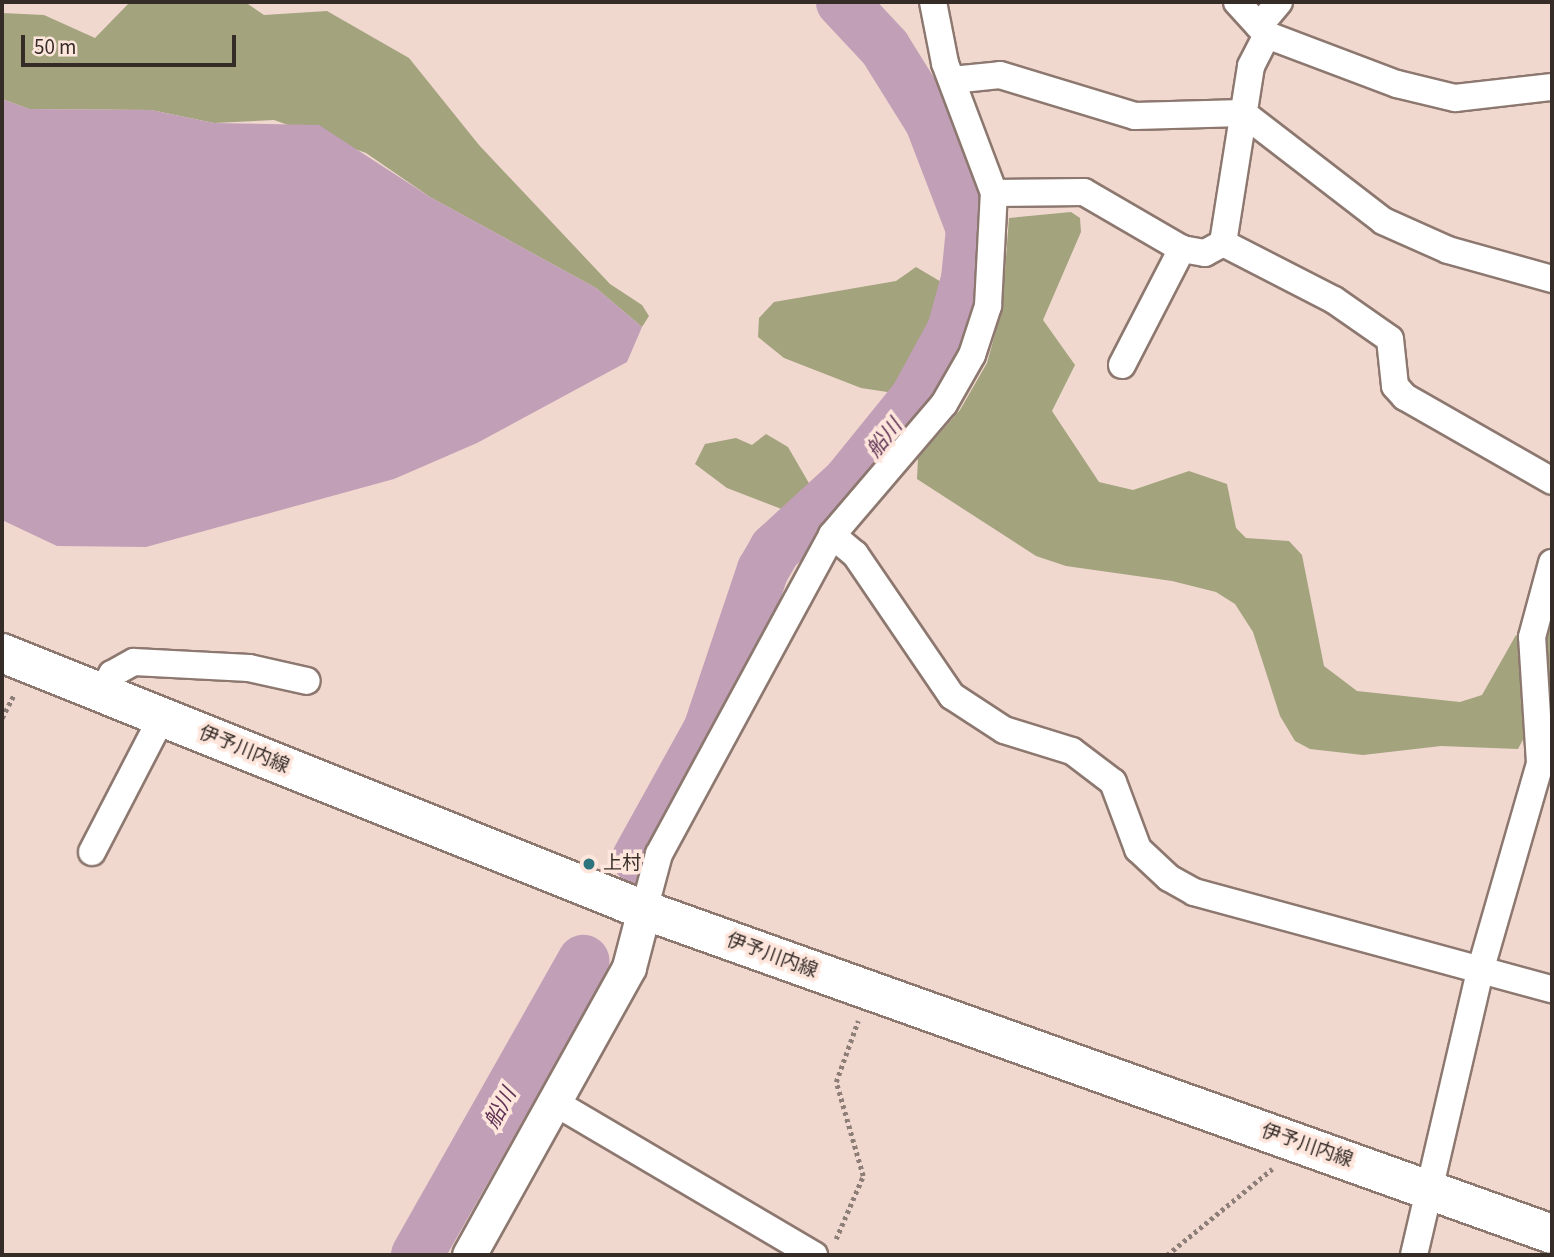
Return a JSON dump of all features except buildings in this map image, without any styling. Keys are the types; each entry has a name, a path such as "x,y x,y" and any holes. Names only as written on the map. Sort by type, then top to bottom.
{"main road":[{"name":"伊予川内線","path":"2,653 644,910 1552,1234"}],"street":[{"path":"469,1255 629,967 659,854 832,535 944,404 972,355 988,306 994,193 952,80 933,2"},
{"path":"1237,2 1263,30 1455,98 1552,87"},
{"path":"1223,243 1251,66 1263,30 1279,2"},
{"path":"952,80 985,72 1135,116 1243,113 1383,220 1448,250 1552,279"},
{"path":"994,193 1084,192 1182,249 1205,253 1223,243"},
{"path":"1223,243 1377,326 1390,339 1395,386 1405,397 1552,481"},
{"path":"1122,365 1182,249"},
{"path":"832,535 855,554 952,695 1004,730 1072,751 1113,782 1138,849 1169,878 1194,892 1552,989"},
{"path":"1414,1255 1432,1190 1481,968 1540,763 1532,637 1552,563"},
{"path":"103,693 112,674 134,662 248,668 307,681"},
{"path":"93,852 162,717"},
{"path":"554,1102 824,1250"}],"path":[{"path":"824,1250 863,1175 835,1082 871,991"},
{"path":"1167,1255 1276,1166 1287,1139"}],"green space":[{"path":"130,2 245,2 264,15 327,11 409,58 479,145 610,284 642,305 649,316 642,327 596,288 430,197 366,153 274,120 214,123 151,110 29,109 2,99 2,13 44,15 95,38"},
{"path":"1071,212 1080,218 1081,232 1043,320 1075,365 1052,411 1099,482 1133,490 1189,471 1227,484 1236,528 1246,538 1289,541 1302,555 1324,666 1357,691 1460,702 1482,695 1516,635 1523,640 1526,734 1518,749 1441,746 1363,755 1310,749 1295,741 1280,716 1253,632 1235,604 1216,592 1172,581 1066,566 1036,556 917,479 918,458 960,410 987,363 1002,309 1009,218"},
{"path":"916,267 943,283 945,297 923,352 894,393 861,388 784,358 758,337 759,318 774,302 896,281"},
{"path":"766,434 788,447 810,485 784,510 727,488 695,464 705,444 736,438 752,445"},
{"path":"1552,615 1552,724 1546,641"}],"shaded area":[{"path":"2,99 29,109 151,110 214,123 319,125 430,197 596,288 642,327 627,362 477,443 394,479 146,547 57,546 2,520"}],"waterway":[{"name":"船川","path":"638,858 709,730 763,570 775,549 848,482 916,398 953,330 967,279 972,229 931,122 885,48 842,2"},
{"name":"船川","path":"417,1255 583,961"}],"place":[{"name":"上村","path":"589,864"}]}
